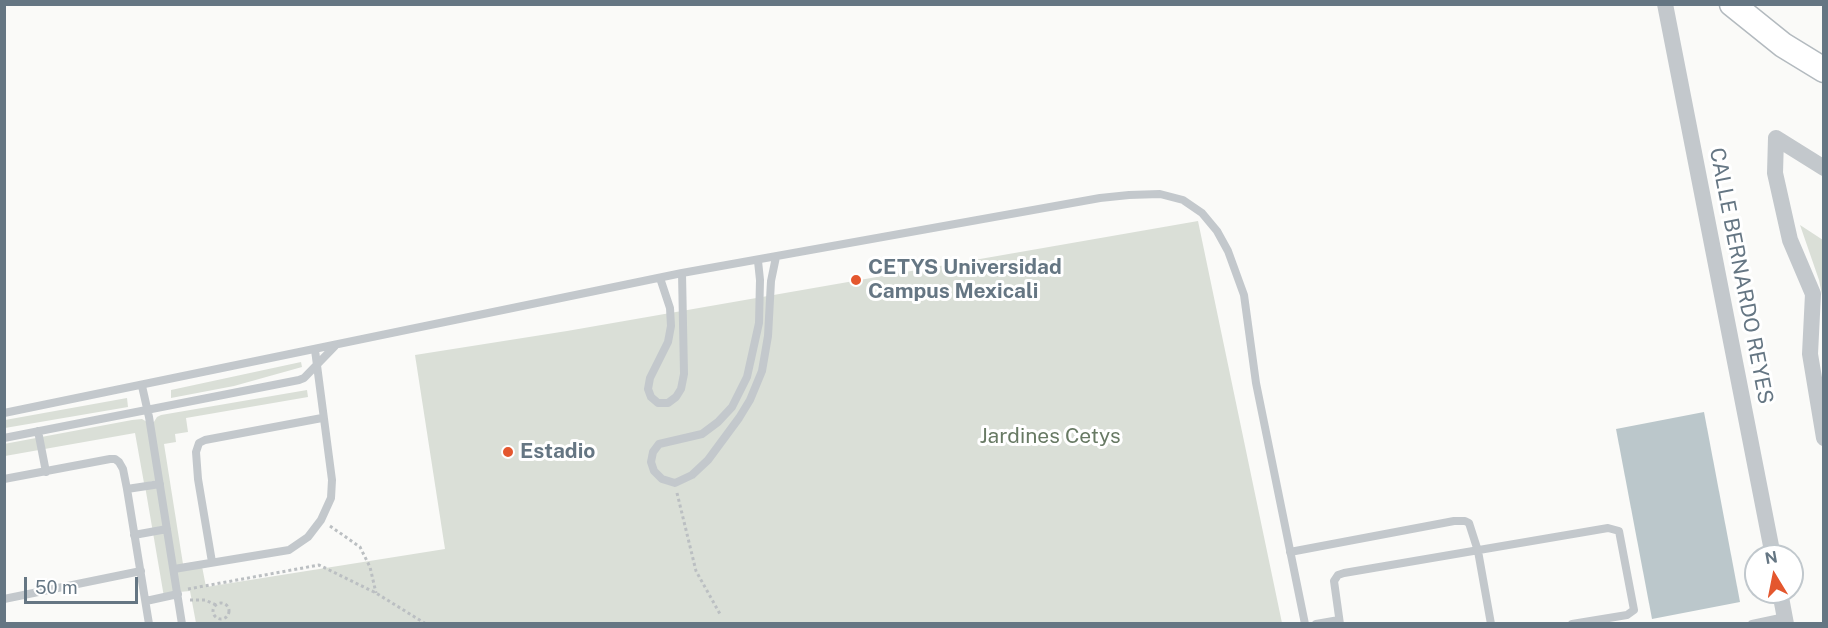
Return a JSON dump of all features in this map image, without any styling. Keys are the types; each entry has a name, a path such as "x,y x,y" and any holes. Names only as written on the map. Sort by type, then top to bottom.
{"main road":[{"path":"1732,4 1824,78"},
{"path":"1797,54 1824,70"}],"street":[{"name":"CALLE BERNARDO REYES","path":"1665,4 1771,544"},
{"path":"1824,168 1776,138 1775,173 1790,240 1813,294 1818,326 1810,354 1824,438"},
{"path":"1783,604 1786,620"}],"lane":[{"path":"4,413 682,273 1100,198 1160,194 1183,200 1202,213 1217,231 1228,251 1244,295 1256,383 1305,624"},
{"path":"758,261 761,307 756,344 747,377 732,407 718,422 702,434 659,444 653,452 651,462 654,471 662,479 675,483 692,475 708,460 750,400 762,371 768,336 771,281 776,257"},
{"path":"660,278 670,308 671,326 668,342 650,378 648,389 651,398 658,403 668,403 681,389 684,374 682,273"},
{"path":"4,438 299,380 316,367 336,346"},
{"path":"174,569 290,550 308,537 321,520 331,498 332,480 322,418 315,350"},
{"path":"142,386 182,624"},
{"path":"212,562 198,480 196,452 199,443 322,418"},
{"path":"38,431 46,472"},
{"path":"4,479 115,459 123,469 149,624"},
{"path":"127,489 160,484"},
{"path":"1290,552 1458,520 1469,523 1478,551 1491,624"},
{"path":"1316,624 1339,622 1334,587 1334,581 1338,575 1608,528 1619,531 1634,610 1627,615 1572,624"},
{"path":"134,534 167,529"},
{"path":"4,599 141,571"},
{"path":"146,601 178,594"},
{"path":"1752,624 1786,620"}],"path":[{"path":"675,483 696,571 720,614"},
{"path":"321,520 360,547 370,567 376,593"},
{"path":"188,588 319,566 376,593 426,624"},
{"path":"190,600 205,600 216,605"},
{"path":"221,603 228,606 229,614 223,621 213,615 213,609 221,603"}],"green space":[{"name":"Jardines Cetys","path":"1198,221 1282,623 196,623 190,591 179,592 159,480 144,483 135,433 5,456 4,444 132,420 142,419 152,425 161,415 307,390 308,397 186,418 188,432 175,434 176,442 164,444 183,564 201,561 206,587 445,549 415,355 567,331"},
{"path":"1800,225 1823,240 1823,300 1819,280"},
{"path":"301,362 302,367 234,386 171,398 171,390"},
{"path":"127,398 128,407 5,428 5,420"},
{"path":"160,484 178,594 164,597 145,486"}],"shaded area":[{"path":"1704,412 1740,602 1652,619 1616,429"}],"place":[{"name":"CETYS Universidad Campus Mexicali","path":"856,280"},
{"name":"Estadio","path":"508,452"}]}
